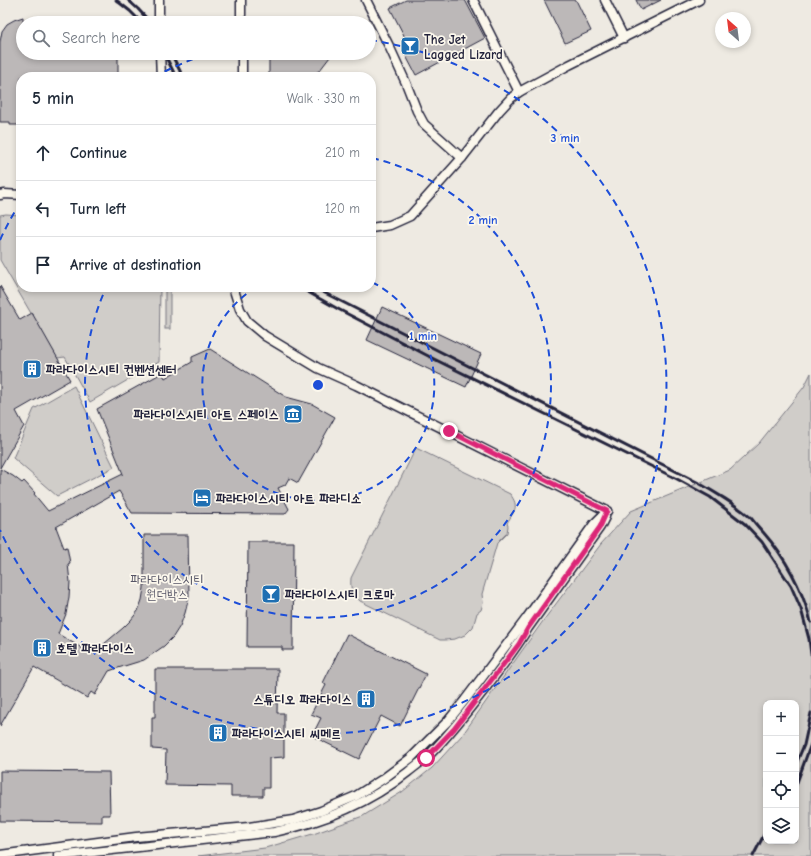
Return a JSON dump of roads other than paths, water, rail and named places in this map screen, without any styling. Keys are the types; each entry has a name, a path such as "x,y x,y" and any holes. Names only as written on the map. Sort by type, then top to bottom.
{"street":[{"path":"159,0 160,16"},
{"path":"241,0 242,16"},
{"path":"366,0 374,16"},
{"path":"472,0 519,92"},
{"path":"605,0 624,38"},
{"path":"376,227 390,225 410,216 462,158 499,111 519,92 569,64 699,0"},
{"path":"376,20 424,124 462,158"},
{"path":"160,60 160,72"},
{"path":"242,60 242,72"},
{"path":"0,194 16,195"},
{"path":"235,292 240,309 247,321 265,336 318,368 363,388 607,511"},
{"path":"0,855 136,838 249,827 293,820 321,811 356,796 383,779 411,758 448,721 526,619 594,524 607,511"},
{"path":"58,856 274,832 295,828 354,807 395,783 426,758 454,729 519,644 528,628 600,527 607,511"}],"railway":[{"path":"116,0 135,16"},
{"path":"128,0 144,16"},
{"path":"168,60 174,72"},
{"path":"174,60 180,72"},
{"path":"308,292 434,359 677,479 710,497 745,524 762,542 791,586 801,609 809,639 811,654"},
{"path":"323,292 697,482 732,503 751,518 779,552 798,586 811,622"},
{"path":"799,757 804,745 811,713"},
{"path":"799,777 811,744"},
{"path":"753,856 763,837"}],"place":[{"name":"The Jet Lagged Lizard","path":"410,46"},
{"name":"파라다이스시티 컨벤션센터","path":"32,369"},
{"name":"파라다이스시티 아트 스페이스","path":"293,414"},
{"name":"파라다이스시티 아트 파라디소","path":"202,498"},
{"name":"파라다이스시티 크로마","path":"271,594"},
{"name":"호텔 파라다이스","path":"42,648"},
{"name":"스튜디오 파라다이스","path":"366,699"},
{"name":"파라다이스시티 씨메르","path":"218,733"}],"park label":[{"name":"파라다이스시티 원더박스","path":"167,586"}]}
